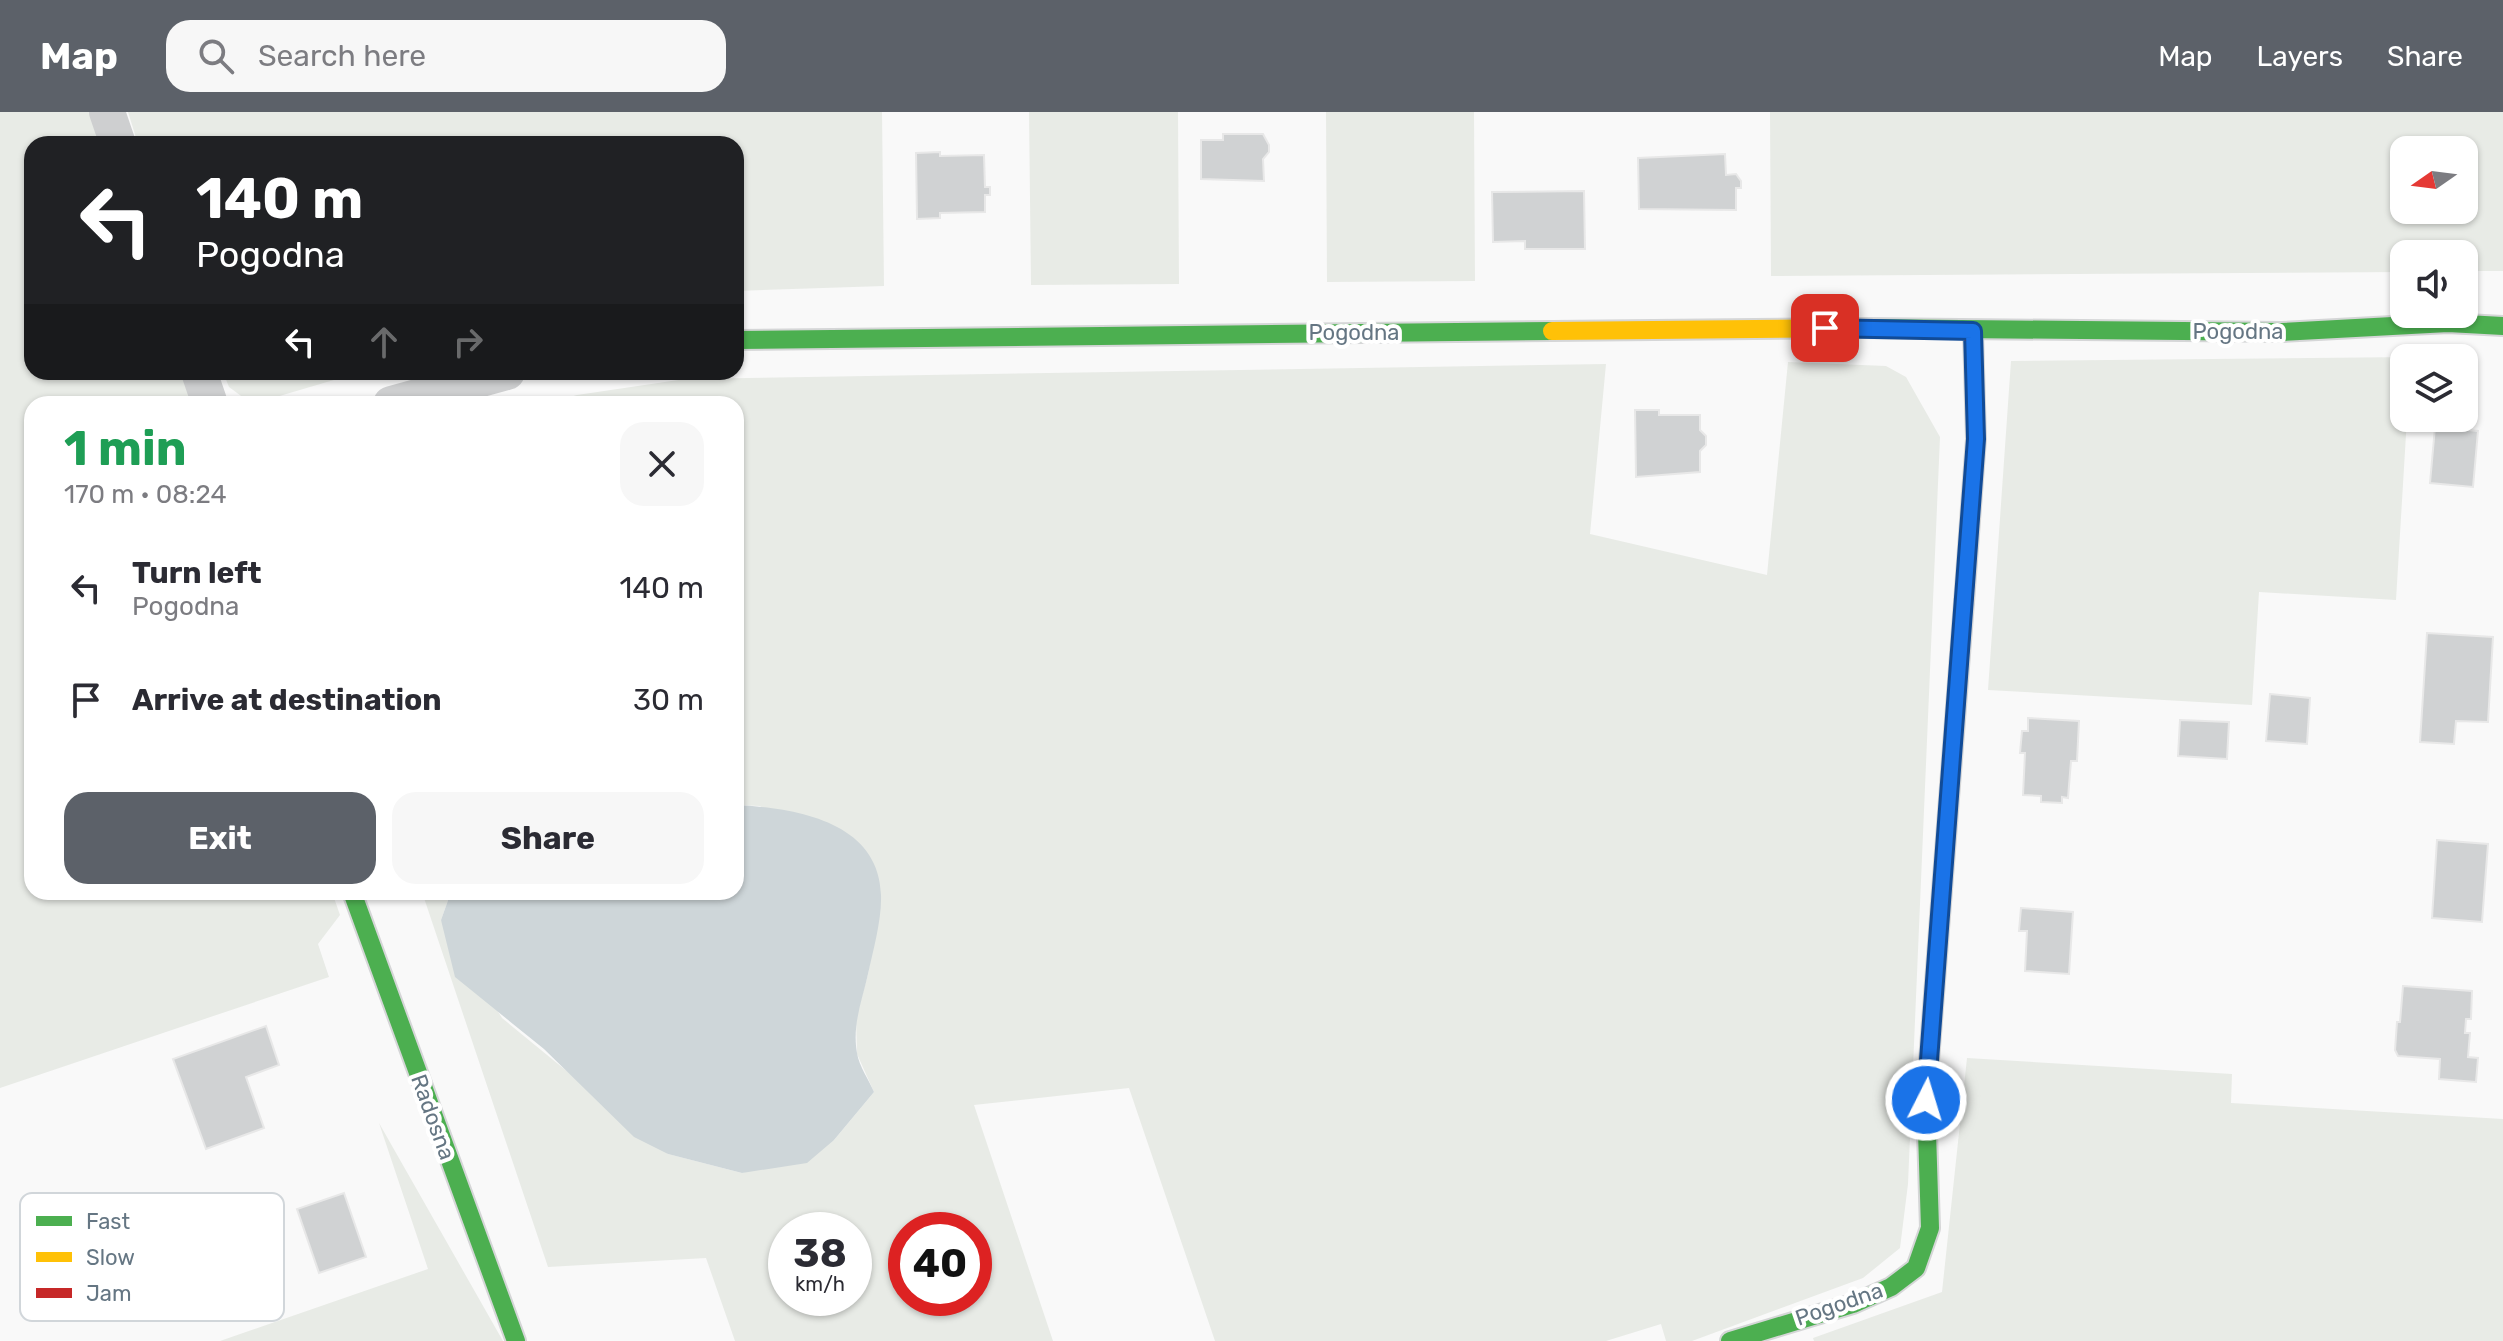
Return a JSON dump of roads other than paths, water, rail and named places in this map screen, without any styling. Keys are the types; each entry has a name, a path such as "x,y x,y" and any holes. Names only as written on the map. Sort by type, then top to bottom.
{"street":[{"path":"107,112 115,136"},
{"name":"Pogodna","path":"744,340 1825,328 2282,332 2448,323 2503,326"},
{"name":"Pogodna","path":"1730,1341 1853,1304 1891,1287 1916,1268 1930,1228 1926,1100 1976,439 1973,331"},
{"path":"420,396 478,380"},
{"name":"Radosna","path":"355,900 516,1341"}]}
